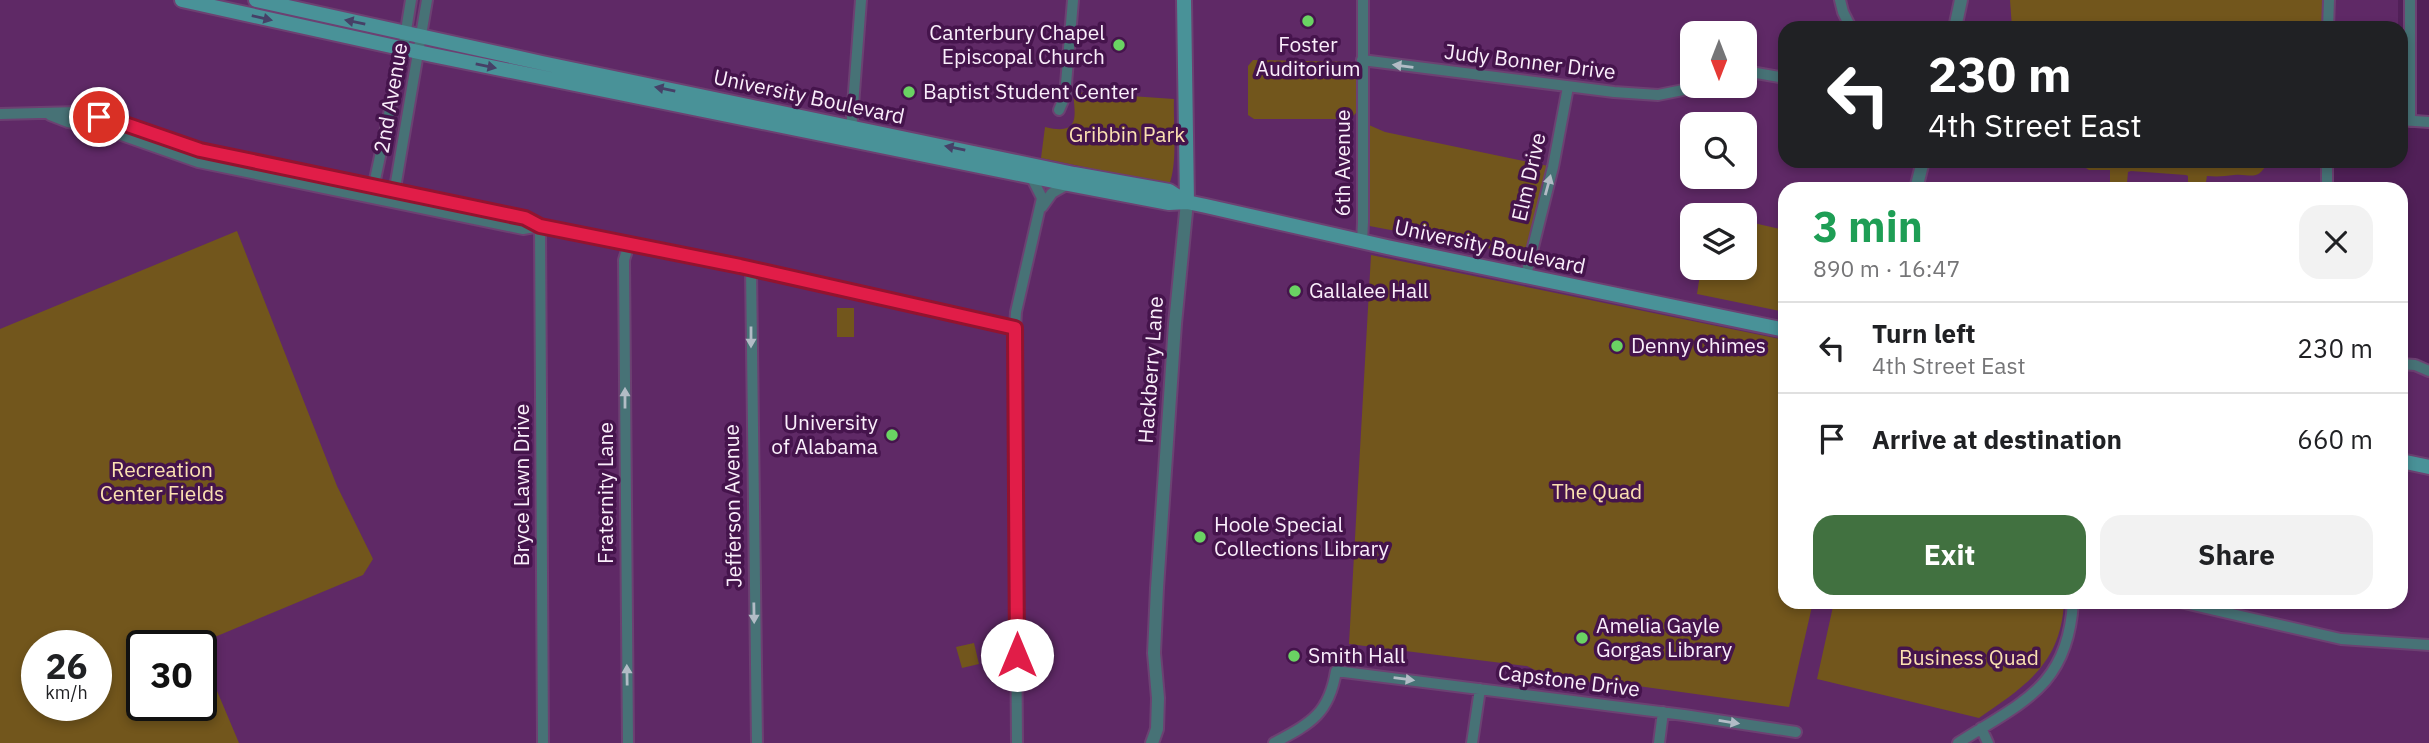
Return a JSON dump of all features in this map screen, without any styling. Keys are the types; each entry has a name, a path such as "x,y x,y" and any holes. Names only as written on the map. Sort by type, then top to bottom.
{"main road":[{"path":"182,0 403,49 420,45"},
{"path":"256,0 406,33 420,45"},
{"name":"Hackberry Lane","path":"1184,0 1187,202"},
{"name":"University Boulevard","path":"420,45 851,133 1169,191 1187,202"},
{"name":"University Boulevard","path":"851,133 1068,184 1169,203 1187,202 1362,242 1778,329"},
{"path":"2408,462 2429,467"}],"street":[{"name":"2nd Avenue","path":"371,198 411,0"},
{"name":"2nd Avenue","path":"392,202 427,0"},
{"path":"851,133 861,0"},
{"path":"1059,110 1065,96 1073,0"},
{"name":"6th Avenue","path":"1362,242 1363,0"},
{"path":"1840,0 1848,21"},
{"path":"1956,21 1961,0"},
{"path":"2328,21 2329,0"},
{"path":"2408,60 2410,0"},
{"name":"Judy Bonner Drive","path":"1362,60 1567,87 1658,95 1680,91"},
{"path":"1757,73 1778,77"},
{"name":"Elm Drive","path":"1526,275 1553,167 1567,87"},
{"path":"0,114 79,112 119,122 200,150 374,185 525,218 540,226 751,268 1015,328"},
{"path":"47,114 68,122 110,131 198,162 523,229 540,226"},
{"path":"2408,120 2429,122"},
{"path":"1017,743 1015,328 1042,198 1031,176"},
{"path":"1040,210 1052,193 1068,184"},
{"name":"Hackberry Lane","path":"1153,743 1157,729 1158,698 1154,653 1157,588 1174,324 1187,202"},
{"name":"Bryce Lawn Drive","path":"540,226 543,743"},
{"name":"Fraternity Lane","path":"628,743 624,260 629,244"},
{"name":"Jefferson Avenue","path":"751,268 757,743"},
{"path":"2408,364 2429,371"},
{"path":"1958,743 2026,701 2051,675 2060,660 2072,626 2073,609"},
{"path":"2211,609 2342,639 2429,645"},
{"name":"Capstone Drive","path":"1274,743 1311,721 1327,705 1332,695 1336,670 1796,732"},
{"path":"1472,743 1480,689"},
{"path":"1659,743 1662,712"},
{"path":"1981,729 1988,743"}],"shaded area":[{"name":"University of Alabama","path":"0,0 2398,0 2398,21 1778,21 1778,168 2321,168 2321,182 1778,182 1778,609 2408,609 2408,368 2429,373 2429,743 0,743"}],"green space":[{"path":"2010,0 2328,0 2326,21 2012,21"},
{"path":"1253,60 1356,62 1356,113 1350,119 1254,119 1248,115 1248,66"},
{"name":"Gribbin Park","path":"1073,92 1174,99 1174,154 1169,185 1041,158 1045,127 1065,129 1073,122"},
{"path":"1362,122 1385,132 1553,167 1530,256 1364,225"},
{"path":"2086,168 2264,168 2253,176 2207,176 2206,182 2188,182 2186,175 2131,171 2128,172 2127,182 2110,182 2110,170"},
{"path":"1757,224 1778,228 1778,311 1697,294 1699,280 1757,280"},
{"name":"Recreation Center Fields","path":"237,231 337,486 373,559 363,575 217,636 217,630 126,630 126,721 217,721 217,691 239,743 0,743 0,329"},
{"name":"The Quad","path":"1371,255 1778,339 1778,609 1811,609 1789,707 1609,682 1601,684 1543,674 1527,666 1349,644"},
{"path":"837,308 854,308 854,337 837,337"},
{"name":"Business Quad","path":"1832,609 2063,609 2056,642 2038,671 1979,718 1817,679"},
{"path":"974,643 979,664 962,668 956,647"}],"place":[{"name":"Foster Auditorium","path":"1308,21"},
{"name":"Canterbury Chapel Episcopal Church","path":"1119,45"},
{"name":"Baptist Student Center","path":"909,92"},
{"name":"Gallalee Hall","path":"1295,291"},
{"name":"Denny Chimes","path":"1617,346"},
{"name":"University of Alabama","path":"892,435"},
{"name":"Hoole Special Collections Library","path":"1200,537"},
{"name":"Amelia Gayle Gorgas Library","path":"1582,638"},
{"name":"Smith Hall","path":"1294,656"}],"route":[{"path":"99,117 200,150 432,197 525,218 540,226 583,236 740,266 1015,328 1017,655"}]}
